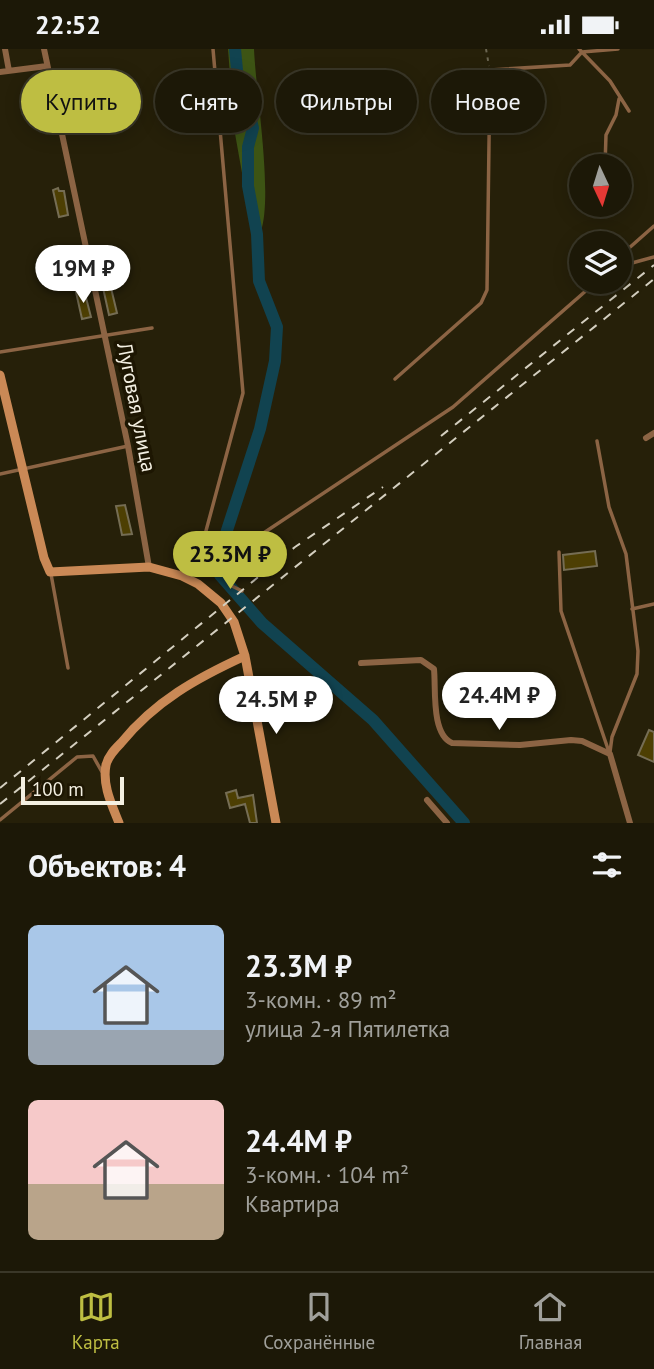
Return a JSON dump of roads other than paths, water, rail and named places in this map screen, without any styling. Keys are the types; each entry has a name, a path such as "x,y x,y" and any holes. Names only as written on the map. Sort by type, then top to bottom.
{"main road":[{"path":"0,375 44,558 50,572 149,568 182,576 214,595 227,611 245,656 276,823"},
{"path":"119,823 106,781 108,758 147,715 173,693 199,677 245,656"}],"street":[{"path":"5,49 9,71"},
{"name":"Луговая улица","path":"44,49 128,446 149,568"},
{"path":"0,72 47,66"},
{"path":"646,438 654,433"},
{"path":"362,663 421,660 428,663 434,669 439,729 445,740 452,743 520,745 570,740 582,741 610,754 630,823"},
{"path":"427,800 447,823"}],"lane":[{"path":"182,576 203,542 243,393 213,49"},
{"path":"580,51 618,49"},
{"path":"395,379 481,303 486,291 490,70 570,65 580,51"},
{"path":"580,51 610,81 629,111"},
{"path":"606,154 606,135 619,107 619,97"},
{"path":"632,246 654,226"},
{"path":"632,263 654,257"},
{"path":"242,591 232,586 226,574 231,562 253,540 453,407 582,294"},
{"path":"0,352 104,333 152,328"},
{"path":"597,441 610,507 626,554 638,651 637,674 612,737 610,754"},
{"path":"0,474 128,446"},
{"path":"559,552 561,611 610,754"},
{"path":"50,572 68,668"},
{"path":"632,609 654,604"},
{"path":"0,820 71,761 93,756 108,758"},
{"path":"93,756 106,781"}],"waterway":[{"path":"235,49 240,102 249,113 253,128 248,147 248,186 257,234 259,281 277,327 275,361 260,429 216,564 220,575 262,623 373,720 464,823"}],"railway":[{"path":"441,436 654,265"},
{"path":"0,804 654,279"},
{"path":"0,788 295,547 383,487"}]}
